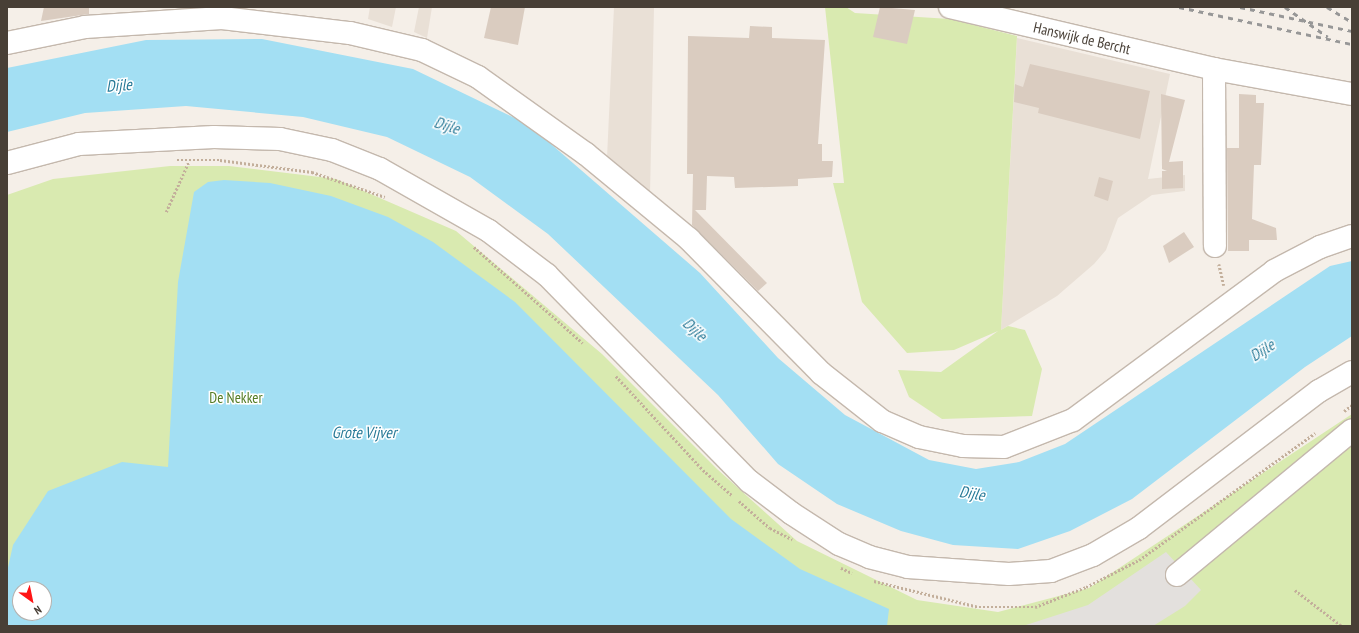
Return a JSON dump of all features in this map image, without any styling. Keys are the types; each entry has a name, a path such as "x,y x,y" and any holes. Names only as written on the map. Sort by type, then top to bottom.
{"street":[{"name":"Hanswijk de Bercht","path":"950,7 1214,69 1352,94"},
{"path":"7,42 85,27 222,18 350,33 422,50 478,77 580,149 688,239 821,373 882,421 919,438 963,446 1004,447 1040,436 1073,420 1228,302 1274,271 1320,247 1352,236"},
{"path":"1214,69 1215,246"},
{"path":"7,163 78,144 214,137 280,139 332,150 380,169 489,231 547,276 749,481 791,514 839,544 869,557 908,567 1009,574 1051,571 1093,555 1139,528 1287,414 1352,372"},
{"path":"1177,574 1346,422"}],"path":[{"path":"178,161 220,160 312,172 393,200"},
{"path":"166,212 189,161"},
{"path":"468,241 588,347"},
{"path":"1215,246 1228,302"},
{"path":"610,370 703,470 770,528 798,543"},
{"path":"1346,422 1352,405"},
{"path":"868,579 904,591 979,607 1034,606 1086,587 1139,560 1322,427"},
{"path":"839,567 860,576"},
{"path":"1295,590 1342,626"}],"shaded area":[{"path":"370,7 396,7 392,27 368,19"},
{"path":"419,7 432,7 427,38 414,32"},
{"path":"614,7 654,7 650,194 607,158"},
{"path":"1017,38 1170,74 1148,179 1185,175 1185,191 1152,195 1118,218 1106,250 1094,264 1057,296 1001,330"},
{"path":"1166,552 1201,590 1185,606 1153,626 992,626 1026,625 1088,605"}],"green space":[{"path":"825,7 846,7 855,13 950,19 1017,36 1001,330 1008,326 1025,330 1042,369 1032,416 942,419 909,397 898,370 941,372 998,331 954,350 907,353 862,302 833,183 844,183"},
{"name":"Grote Vijver","path":"170,166 229,166 336,179 456,231 602,354 717,469 797,541 917,600 998,612 1089,588 1352,414 1352,626 7,626 7,195 53,179"}],"water":[{"name":"Dijle","path":"262,39 413,69 529,125 700,273 778,358 845,415 929,460 976,469 1019,462 1065,444 1330,266 1352,261 1352,336 1305,367 1132,499 1070,531 1018,549 953,545 901,531 837,504 778,464 718,395 548,234 470,177 387,137 303,117 186,106 85,113 7,132 7,68 146,40"},
{"name":"Grote Vijver","path":"224,180 270,183 331,196 388,217 433,242 515,302 731,519 800,569 889,609 887,626 7,626 7,572 13,545 48,491 122,462 168,467 178,282 194,192 208,182"}],"building":[{"path":"44,7 89,7 89,14 41,21"},
{"path":"491,7 525,7 518,45 484,38"},
{"path":"880,7 915,10 907,44 873,37"},
{"path":"750,26 772,27 772,38 825,40 818,144 822,144 822,161 833,161 832,177 798,179 798,186 735,188 734,177 707,176 706,210 695,210 767,283 758,291 692,225 693,174 687,174 688,36 749,38"},
{"path":"1030,64 1150,91 1140,139 1038,113 1039,108 1014,102 1015,84 1023,87"},
{"path":"1161,94 1185,100 1169,162 1183,161 1183,188 1162,189 1162,171 1167,171 1162,169"},
{"path":"1239,94 1256,95 1256,103 1264,103 1261,165 1254,165 1252,219 1276,228 1277,240 1249,240 1249,251 1228,251 1227,148 1239,148"},
{"path":"1099,177 1113,181 1108,201 1094,196"},
{"path":"1184,232 1194,247 1169,263 1163,246"}],"railway":[{"path":"1179,7 1352,44"},
{"path":"1240,7 1352,31"},
{"path":"1285,7 1328,37"},
{"path":"1327,7 1352,22"}],"park label":[{"name":"De Nekker","path":"236,398"}]}
